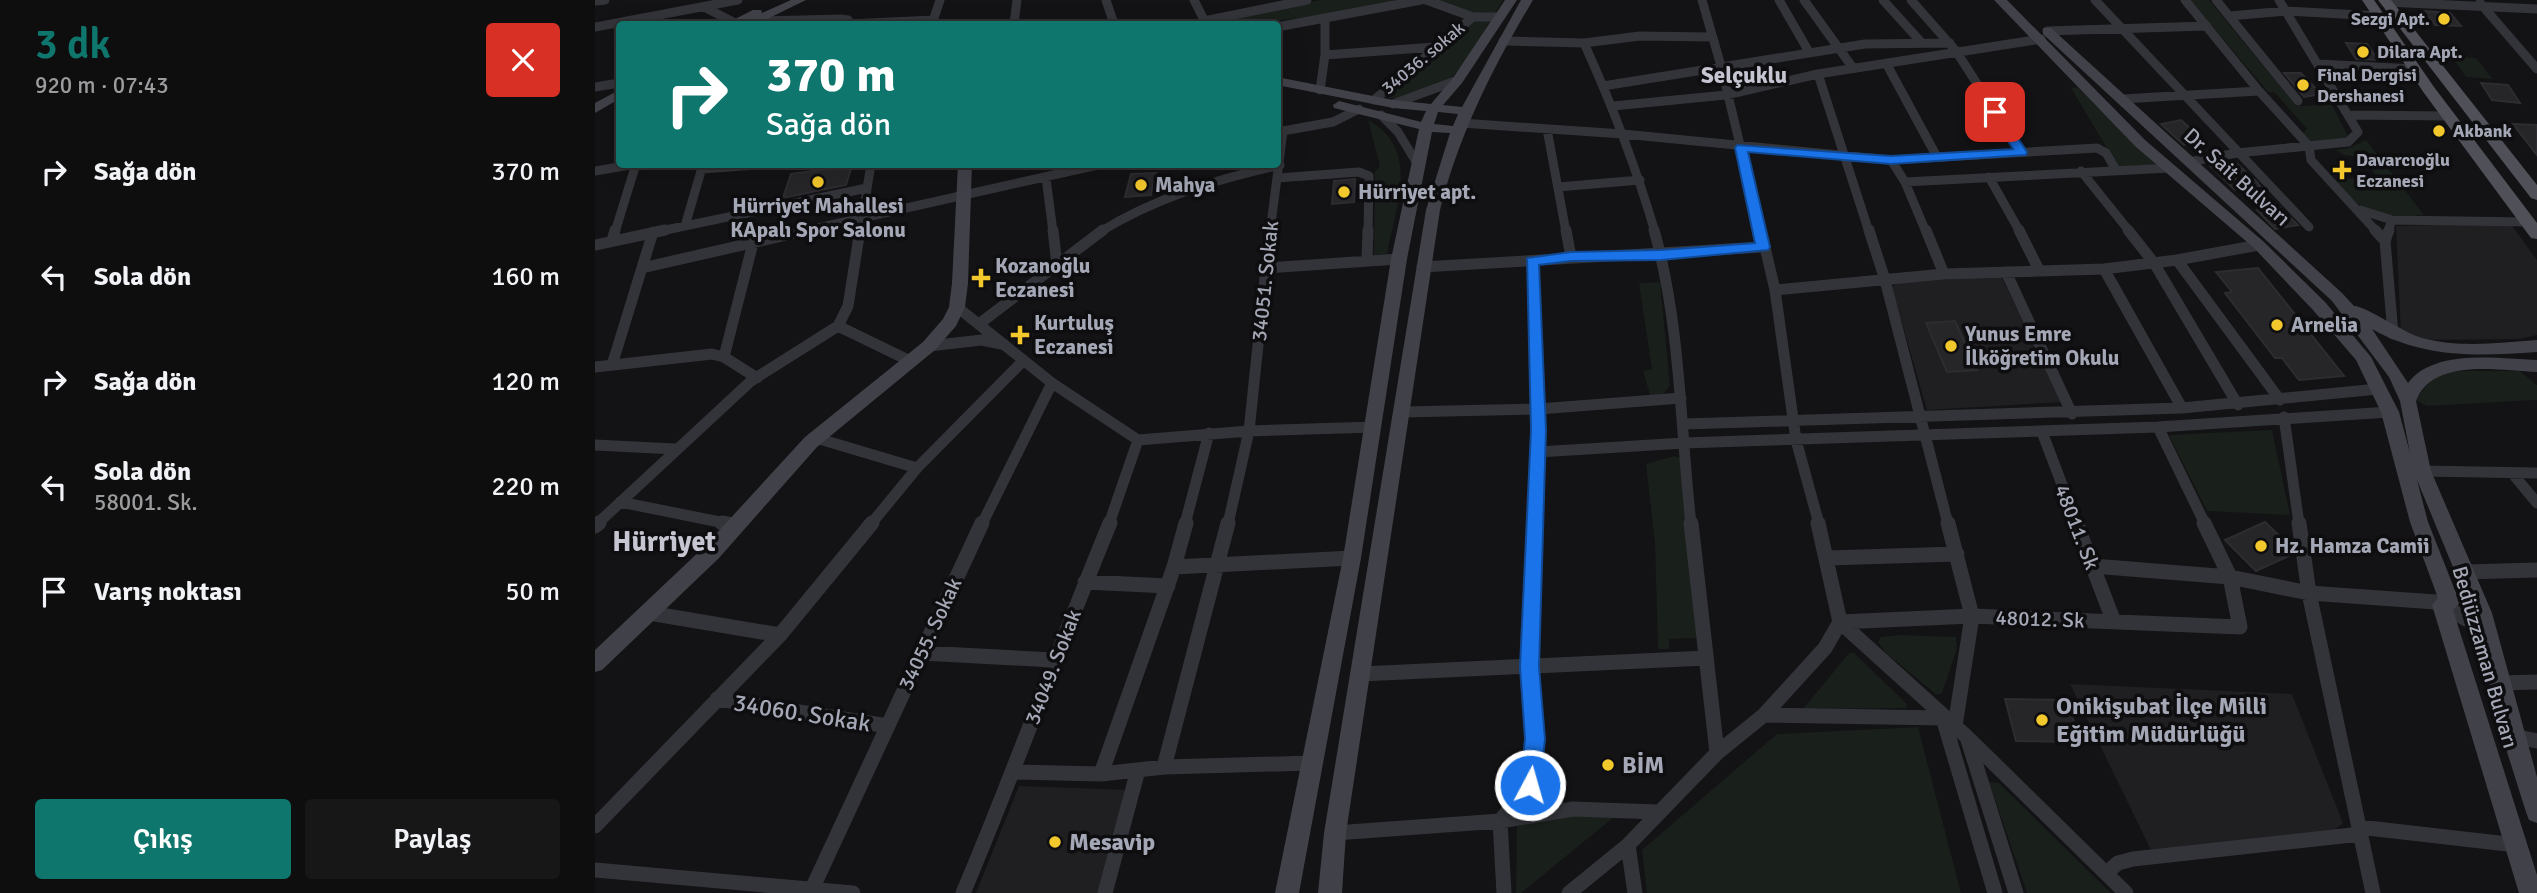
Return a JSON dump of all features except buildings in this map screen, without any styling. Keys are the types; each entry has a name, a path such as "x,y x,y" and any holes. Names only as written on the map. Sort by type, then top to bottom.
{"main road":[{"path":"739,21 781,0"},
{"path":"757,21 800,0"},
{"path":"1287,893 1352,558 1399,259 1426,127 1433,109 1458,80 1511,0"},
{"path":"1330,893 1335,833 1403,412 1422,267 1438,187 1461,122 1484,71 1527,0"},
{"name":"Dr. Sait Bulvarı","path":"2000,0 2122,99 2337,297 2396,375 2399,406"},
{"name":"Dr. Sait Bulvarı","path":"2016,0 2142,144 2259,245 2363,356"},
{"path":"2368,0 2383,6 2537,195"},
{"path":"2383,6 2414,69 2537,234"},
{"path":"1281,82 1393,104 1433,109 1461,122"},
{"path":"595,98 616,85"},
{"path":"1281,92 1426,127 1461,122"},
{"path":"595,108 616,96"},
{"path":"2142,144 2145,140 2153,139 2169,144"},
{"path":"595,663 712,552 816,438 908,360 929,346 950,322 957,307 965,168"},
{"path":"2337,297 2371,322 2393,334 2437,349 2459,351 2537,346"},
{"name":"Bediüzzaman Bulvarı","path":"2363,356 2378,389 2399,406 2422,471 2481,613 2513,736 2537,812"},
{"path":"2399,406 2430,373 2452,367 2536,367"},
{"name":"Bediüzzaman Bulvarı","path":"2399,406 2419,522 2446,604 2531,893"}],"street":[{"path":"595,2 604,0"},
{"path":"630,21 737,0"},
{"path":"933,21 940,0"},
{"path":"1014,21 1017,0"},
{"path":"1105,0 1113,21"},
{"path":"1194,0 1204,21"},
{"path":"1213,21 1286,2 1307,0"},
{"path":"1281,26 1423,0 1473,17 1500,17"},
{"path":"1702,0 1721,66 1725,95 1741,148 1775,290 1796,440 1828,558 1840,622 1955,727 2126,893"},
{"path":"1779,0 1809,52"},
{"path":"1804,0 1853,68"},
{"path":"1883,0 1921,43"},
{"path":"1911,0 1953,47 2021,152"},
{"path":"2095,0 2120,30 2309,228"},
{"path":"2185,0 2259,91 2309,146 2311,160 2385,241"},
{"path":"2215,0 2298,101"},
{"path":"2261,0 2271,12"},
{"path":"2189,162 2237,153 2348,142 2358,132 2279,0"},
{"path":"2230,16 2479,3 2537,9"},
{"path":"2479,3 2537,69"},
{"path":"706,8 728,21"},
{"name":"34036. sokak","path":"1374,100 1473,17"},
{"path":"1320,90 1325,55 1325,20"},
{"path":"797,21 848,21"},
{"path":"595,27 616,23"},
{"path":"1613,106 1725,95 1953,47 2044,35 2207,26"},
{"path":"1503,41 1584,43 1640,36 1712,37"},
{"path":"1584,43 1613,106 1640,180 1661,255 1681,398 1686,483 1717,753"},
{"path":"1603,86 1839,48 1921,43 1953,47"},
{"path":"1325,55 1435,47"},
{"path":"1886,63 1937,157"},
{"path":"2319,64 2414,69"},
{"path":"1818,74 1885,280 1972,616 1955,727 1995,893"},
{"path":"1393,104 1458,80"},
{"path":"595,87 616,84"},
{"path":"2122,99 2259,91"},
{"path":"1281,131 1332,122 1355,114 1359,109"},
{"path":"1381,115 1398,132 1418,165"},
{"path":"2348,115 2448,116"},
{"path":"1461,122 1623,134 1741,148 1891,160 2097,148 2106,153 2116,170"},
{"path":"1546,129 1571,257"},
{"path":"1891,160 1905,182 1944,274"},
{"path":"595,171 616,167"},
{"path":"612,241 635,168"},
{"path":"685,226 703,168"},
{"path":"595,526 675,449 757,378 838,326 848,306 870,168"},
{"path":"642,268 964,197 1045,178 1074,168"},
{"path":"979,324 1090,239 1131,214 1228,179 1269,168"},
{"name":"34051. Sokak","path":"1164,767 1219,565 1249,431 1265,268 1279,168"},
{"path":"1905,182 2170,168"},
{"path":"2081,171 2154,263 2238,405"},
{"path":"1277,178 1359,172 1369,176 1367,260"},
{"path":"1989,177 2039,270"},
{"path":"1045,178 1057,265"},
{"path":"1557,187 1640,180"},
{"path":"595,245 867,188"},
{"path":"2354,207 2372,216 2392,220 2528,222"},
{"path":"2392,220 2385,241 2393,334"},
{"path":"612,365 653,232"},
{"path":"724,357 753,243"},
{"path":"1775,290 1944,274 2104,269 2177,260 2259,245"},
{"path":"1422,267 1763,247"},
{"path":"1265,268 1399,259"},
{"path":"2177,260 2280,400"},
{"path":"1504,893 1500,821 1530,785 1535,739 1529,667 1539,409 1532,262"},
{"path":"2104,269 2182,408"},
{"path":"2006,272 2072,414"},
{"path":"957,307 1052,383 1138,440 1209,433 1374,427"},
{"path":"838,326 908,360"},
{"path":"929,346 982,340 1006,345"},
{"path":"595,367 712,354 724,357 757,378"},
{"path":"595,827 780,635 917,468 1023,361"},
{"name":"34055. Sokak","path":"813,887 985,516 1052,383"},
{"path":"1683,424 1794,422 1922,415 2072,414 2238,405 2378,389"},
{"path":"1403,412 1539,409 1681,398"},
{"path":"1538,452 1684,443 2158,427 2399,406"},
{"path":"2284,417 2309,593 2373,893"},
{"path":"2158,427 2230,577"},
{"name":"48011. Sk","path":"2042,432 2113,622"},
{"path":"1101,774 1168,586 1209,433"},
{"path":"816,438 917,468"},
{"name":"34049. Sokak","path":"963,893 1014,772 1053,660 1116,508 1138,440"},
{"path":"595,445 675,449"},
{"path":"2422,471 2537,473"},
{"path":"2512,473 2537,503"},
{"path":"619,502 733,526"},
{"path":"1828,558 1957,554"},
{"path":"1174,567 1352,558"},
{"path":"2093,566 2230,577 2309,593 2446,604 2461,618 2469,620 2481,613"},
{"path":"2465,572 2537,570"},
{"name":"48012. Sk","path":"1840,622 1972,616 2240,627 2230,577"},
{"path":"1085,582 1168,586"},
{"path":"649,613 780,635"},
{"path":"1569,893 1628,845 1717,753 1764,715 1825,648 1840,622"},
{"path":"922,653 1053,660"},
{"path":"1361,674 1706,657"},
{"path":"2500,683 2537,682"},
{"name":"34060. Sokak","path":"717,699 888,726"},
{"path":"1764,715 1955,727"},
{"path":"1955,727 2016,893"},
{"path":"2513,736 2537,741"},
{"path":"1014,772 1101,774 1164,767 1313,763"},
{"path":"1105,893 1138,770"},
{"path":"1335,833 1500,821 1573,809 1658,812"},
{"path":"2106,873 2118,863 2133,859 2360,830 2516,845"},
{"path":"1628,845 1635,893"},
{"path":"595,870 813,887 853,893"}],"shaded area":[{"path":"1321,0 1397,0 1286,20 1217,21"},
{"path":"1426,0 1503,0 1450,79 1407,96 1382,96 1472,17"},
{"path":"2190,0 2209,0 2296,106 2332,105 2348,136 2344,139 2311,141 2303,133 2307,129 2275,93 2268,92"},
{"path":"2451,56 2476,58 2493,79 2466,77"},
{"path":"2077,87 2157,164 2118,167 2071,88"},
{"path":"1368,120 1384,132 1395,146 1400,162 1399,198 1387,254 1374,255 1375,172 1380,166"},
{"path":"2366,140 2424,215 2395,216 2374,212 2356,202 2336,181 2375,175 2365,158 2344,155 2335,150 2349,148"},
{"path":"2510,223 2537,260 2537,335 2519,339 2426,340 2401,334 2396,226"},
{"path":"2001,276 2062,402 1927,410 1892,288 1896,283"},
{"path":"1660,282 1670,386 1663,394 1650,395 1643,371 1652,369 1639,283"},
{"path":"2453,371 2520,371 2537,385 2537,400 2427,406 2415,400 2434,377"},
{"path":"2272,430 2290,515 2207,511 2169,435"},
{"path":"1674,456 1680,458 1697,638 1669,639 1669,649 1658,649 1655,544 1646,464"},
{"path":"1881,637 1956,637 1957,648 1942,693 1937,695 1886,653 1878,642"},
{"path":"1849,653 1854,653 1907,704 1906,708 1803,709"},
{"path":"2070,684 2292,694 2343,823 2334,831 2151,850"},
{"path":"1918,727 1961,893 1647,893 1642,850 1777,734"},
{"path":"1989,782 1999,783 2111,893 2027,893"},
{"name":"Mesavip","path":"1019,786 1128,790 1099,893 976,893"},
{"path":"1619,813 1521,893 1516,893 1517,821"}],"place":[{"name":"Sezgi Apt.","path":"2444,19"},
{"name":"Dilara Apt.","path":"2363,52"},
{"name":"Final Dergisi Dershanesi","path":"2303,85"},
{"name":"Akbank","path":"2439,131"},
{"name":"Davarcıoğlu Eczanesi","path":"2342,170"},
{"name":"Hürriyet Mahallesi KApalı Spor Salonu","path":"818,182"},
{"name":"Mahya","path":"1141,185"},
{"name":"Hürriyet apt.","path":"1344,192"},
{"name":"Kozanoğlu Eczanesi","path":"981,278"},
{"name":"Arnelia","path":"2277,325"},
{"name":"Kurtuluş Eczanesi","path":"1020,335"},
{"name":"Yunus Emre İlköğretim Okulu","path":"1951,346"},
{"name":"Hz. Hamza Camii","path":"2261,546"},
{"name":"Onikişubat İlçe Milli Eğitim Müdürlüğü","path":"2042,720"},
{"name":"BİM","path":"1608,765"},
{"name":"Mesavip","path":"1055,842"}],"district":[{"name":"Selçuklu","path":"1744,75"},
{"name":"Hürriyet","path":"664,541"}],"route":[{"path":"1530,785 1535,739 1529,667 1539,430 1532,262 1571,257 1661,255 1763,247 1741,148 1891,160 2021,152 1995,112"}]}
